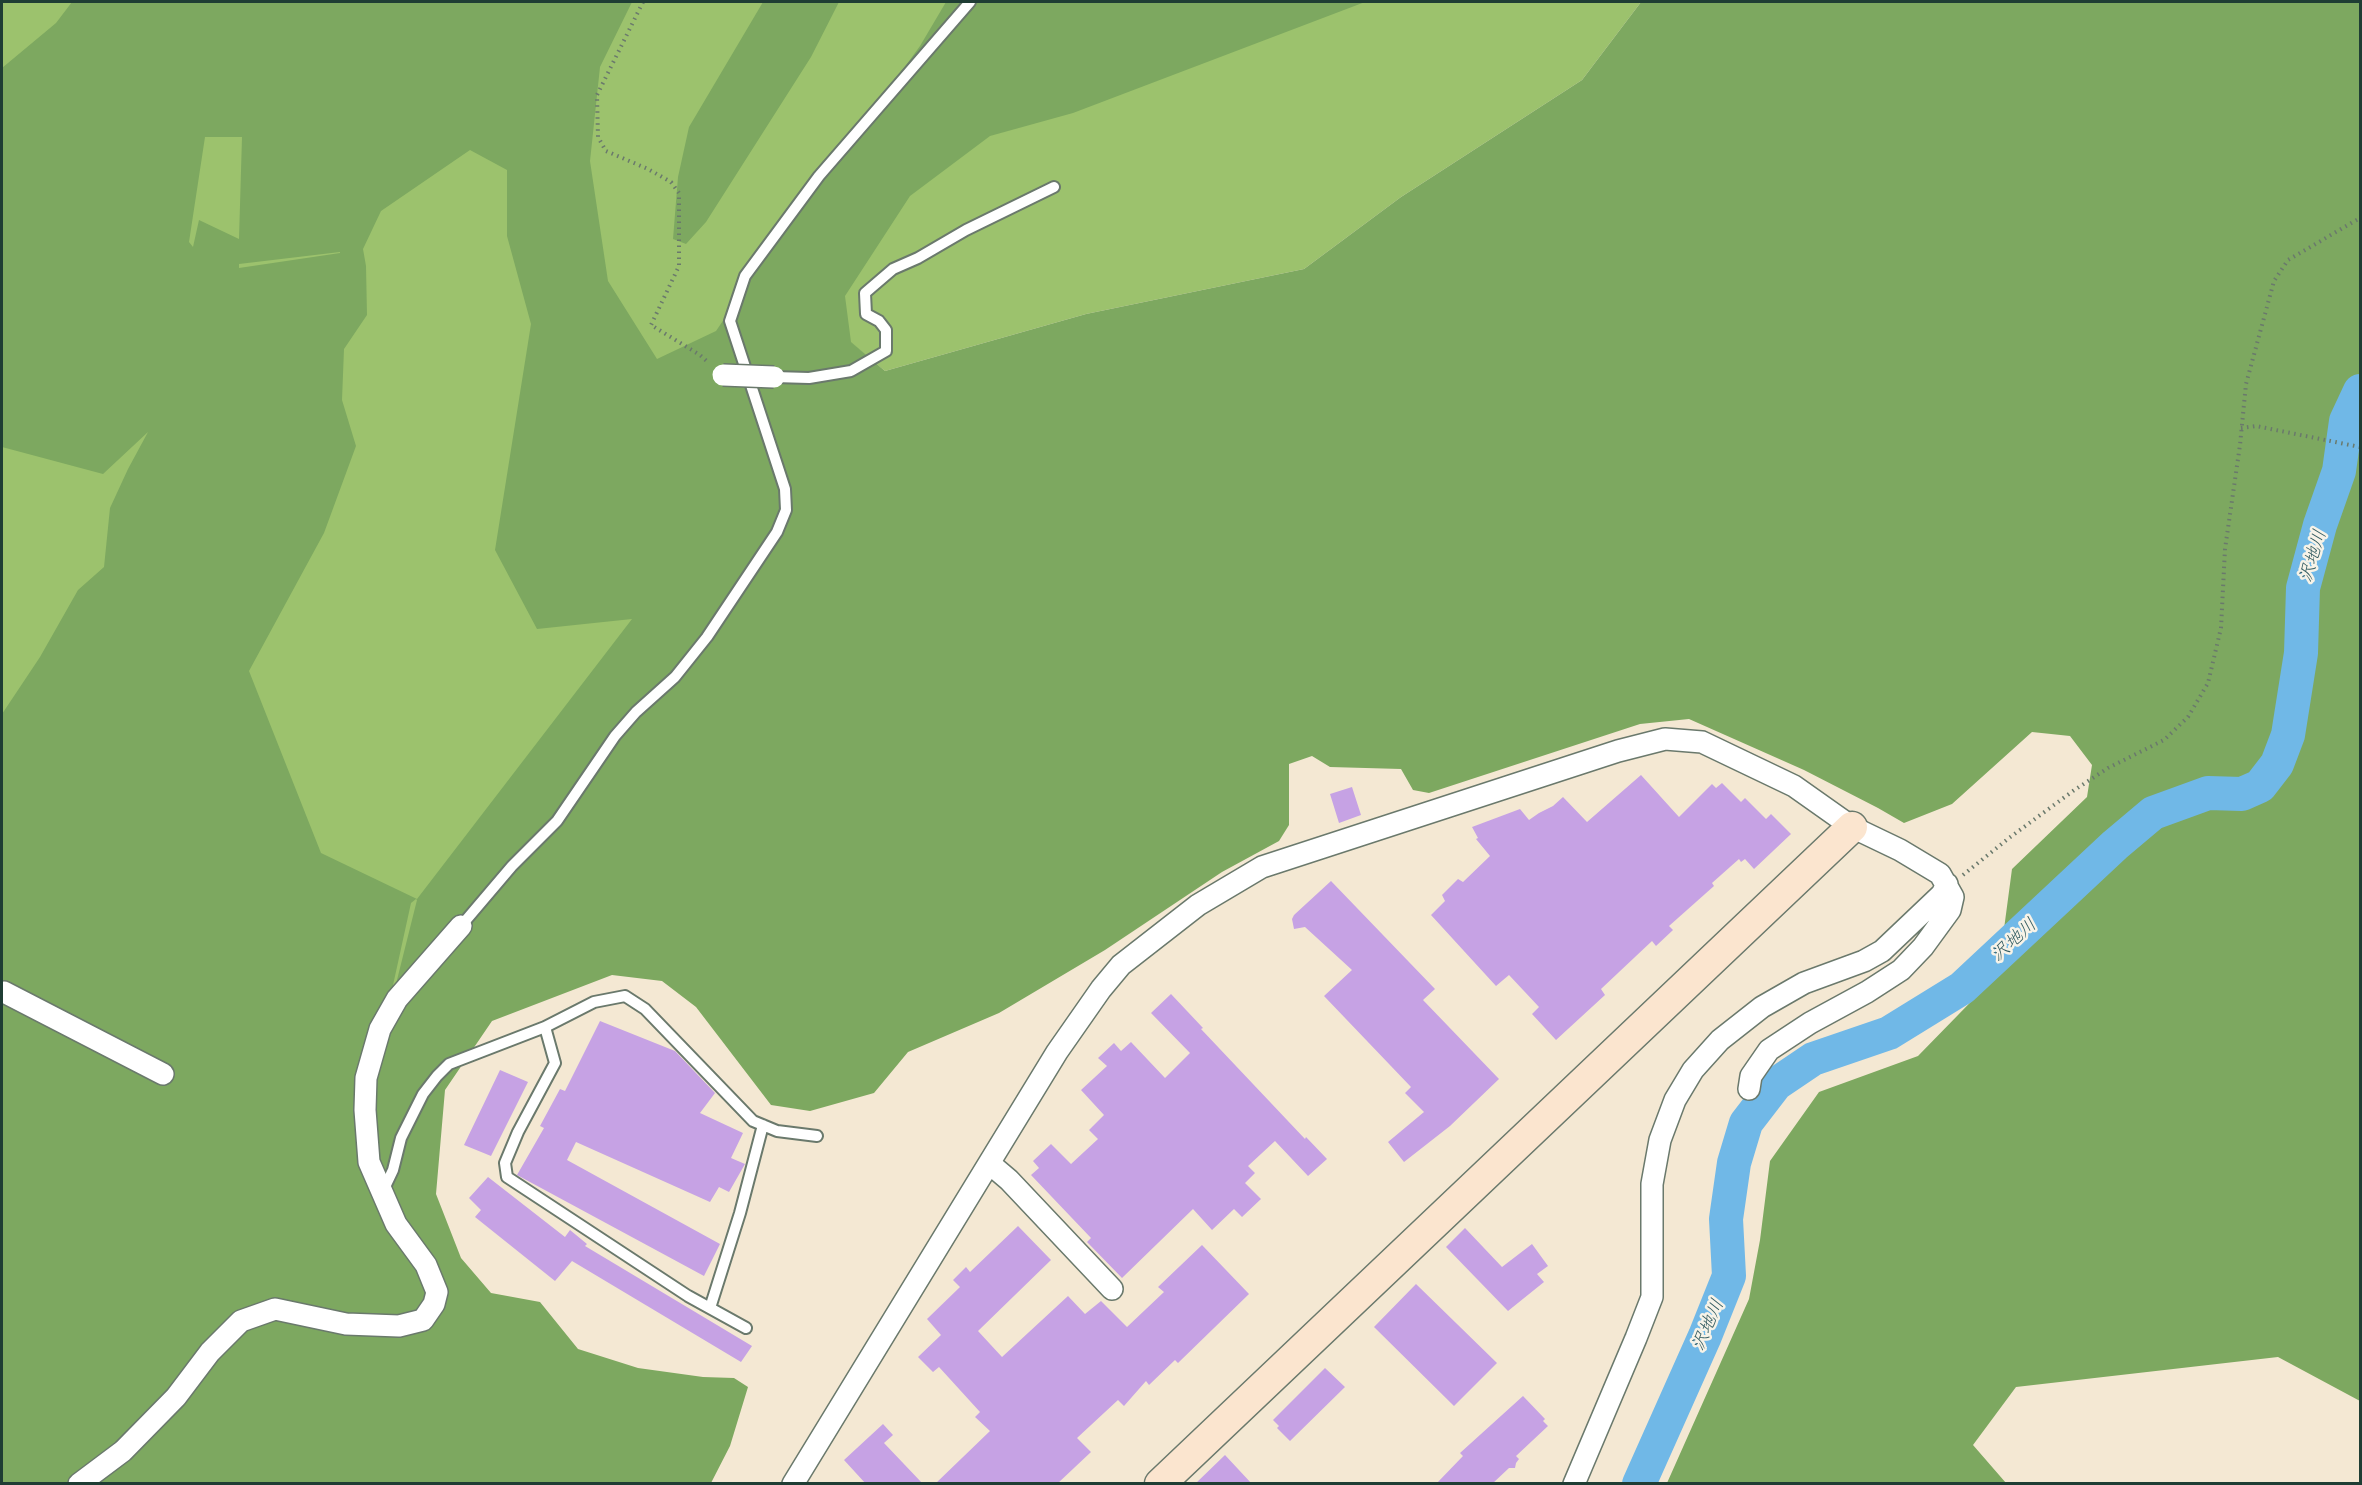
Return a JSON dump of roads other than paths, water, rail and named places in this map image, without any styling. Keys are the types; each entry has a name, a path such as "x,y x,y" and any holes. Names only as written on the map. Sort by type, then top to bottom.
{"street":[{"path":"723,375 774,378"},
{"path":"793,1484 1057,1052 1101,989 1121,965 1198,905 1262,867 1618,751 1665,739 1702,742 1794,786 1852,827 1900,850 1940,874 1953,897 1950,910 1923,947 1901,970 1868,992 1810,1023 1769,1050 1751,1076 1749,1089"},
{"path":"1160,1484 1852,827"},
{"path":"1574,1484 1652,1297 1652,1184 1660,1140 1675,1100 1693,1070 1720,1040 1762,1007 1804,983 1864,961 1882,951 1942,894 1947,884"},
{"path":"79,1484 123,1451 176,1397 210,1352 241,1321 275,1309 346,1324 399,1326 423,1320 434,1304 437,1292 426,1265 396,1224 369,1162 365,1110 366,1078 380,1029 397,999 461,926"},
{"path":"4,992 163,1074"},
{"path":"989,1163 1009,1180 1112,1289"}],"lane":[{"path":"461,926 512,866 557,821 615,736 636,712 682,669 707,637 777,532 786,510 785,489 730,321 746,276 819,176 970,2"},
{"path":"774,378 809,378 851,371 886,351 886,330 879,321 866,314 864,293 893,269 918,258 966,230 1054,188"},
{"path":"382,1192 393,1170 405,1129 423,1094 449,1064 545,1027 594,1002 625,996 645,1010 753,1120 777,1131 817,1136"},
{"path":"545,1027 555,1063 518,1132 505,1163 507,1177 688,1296 746,1328"},
{"path":"710,1308 740,1213 763,1125"}],"waterway":[{"name":"沢地川","path":"1639,1484 1705,1336 1729,1276 1726,1219 1734,1163 1746,1123 1776,1084 1813,1059 1889,1033 1962,988 2115,845 2153,813 2208,793 2242,794 2260,786 2277,764 2288,735 2301,653 2303,588 2320,525 2339,471 2346,421 2360,391"}]}
